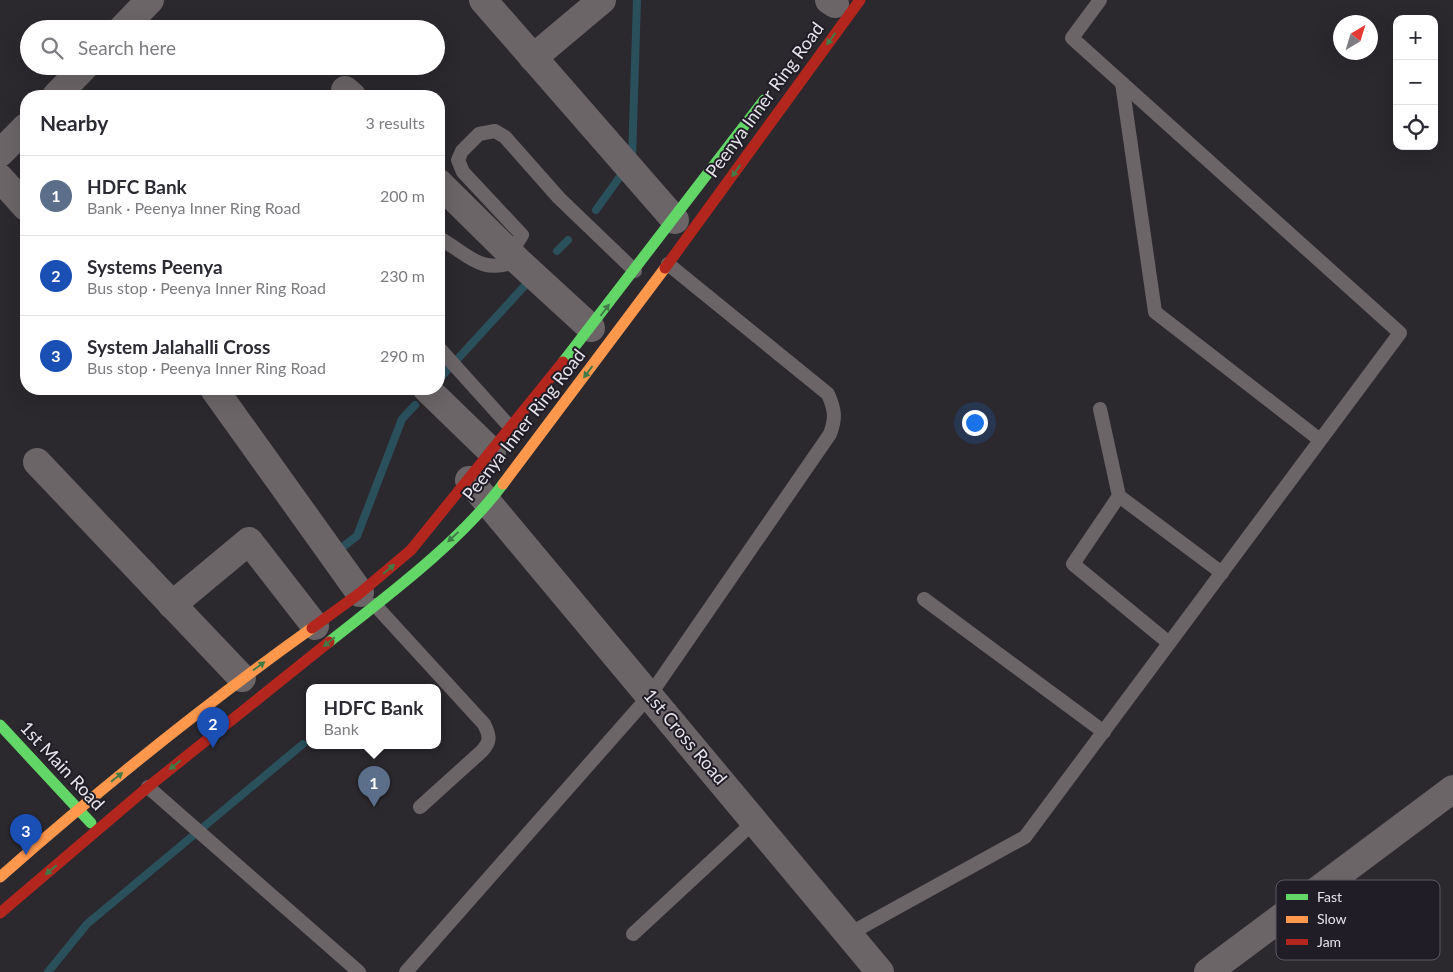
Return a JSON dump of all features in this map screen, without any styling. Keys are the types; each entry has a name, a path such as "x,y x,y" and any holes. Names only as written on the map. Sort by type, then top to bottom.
{"main road":[{"name":"Peenya Inner Ring Road","path":"0,877 79,808 242,678 314,626 411,577 489,503 668,264 838,3"},
{"name":"Peenya Inner Ring Road","path":"0,913 368,599 469,480 591,328 675,220 770,92"},
{"name":"1st Main Road","path":"0,725 79,808 97,830"}],"street":[{"path":"131,20 150,0"},
{"path":"483,0 675,220"},
{"path":"533,58 602,0"},
{"path":"62,90 76,75"},
{"path":"0,154 20,133"},
{"path":"0,178 20,200"},
{"path":"445,189 514,257 591,328"},
{"path":"218,395 368,599"},
{"path":"433,395 492,452"},
{"path":"37,462 242,678"},
{"name":"1st Cross Road","path":"469,480 880,972"},
{"path":"172,604 249,541 314,626"},
{"path":"1331,880 1453,789"},
{"path":"1208,972 1276,921"}],"lane":[{"path":"849,934 1025,837 1400,333 1072,38 1100,0"},
{"path":"1122,83 1155,312 1320,440"},
{"path":"445,242 474,262 487,266 507,265 514,257 522,235 463,172 458,160 462,151 479,134 494,131 506,137 559,198 635,271"},
{"path":"406,972 650,695 830,434 835,420 834,408 828,394 668,264"},
{"path":"449,358 511,428"},
{"path":"1100,409 1119,496 1222,573"},
{"path":"1119,496 1073,564 1169,643"},
{"path":"368,599 484,724 490,734 489,744 420,807"},
{"path":"924,599 1104,732"},
{"path":"148,787 359,972"},
{"path":"633,934 755,821"}],"waterway":[{"path":"632,159 637,0"},
{"path":"596,210 624,171"},
{"path":"557,251 568,240"},
{"path":"445,373 530,280"},
{"path":"344,546 357,536 402,419 415,405"},
{"path":"48,972 87,924 303,744"}],"traffic: fast":[{"path":"563,362 764,100"},
{"path":"329,642 444,548 485,506 503,484"},
{"path":"0,725 91,823"}],"traffic: slow":[{"path":"503,484 665,268"},
{"path":"0,877 153,748 312,628"}],"traffic: jam":[{"path":"665,268 860,0"},
{"path":"312,628 360,593 411,550 563,362"},
{"path":"0,913 148,787 329,642"}],"place":[{"name":"Systems Peenya","path":"213,748"},
{"name":"HDFC Bank","path":"374,807"},
{"name":"System Jalahalli Cross","path":"26,855"}]}
